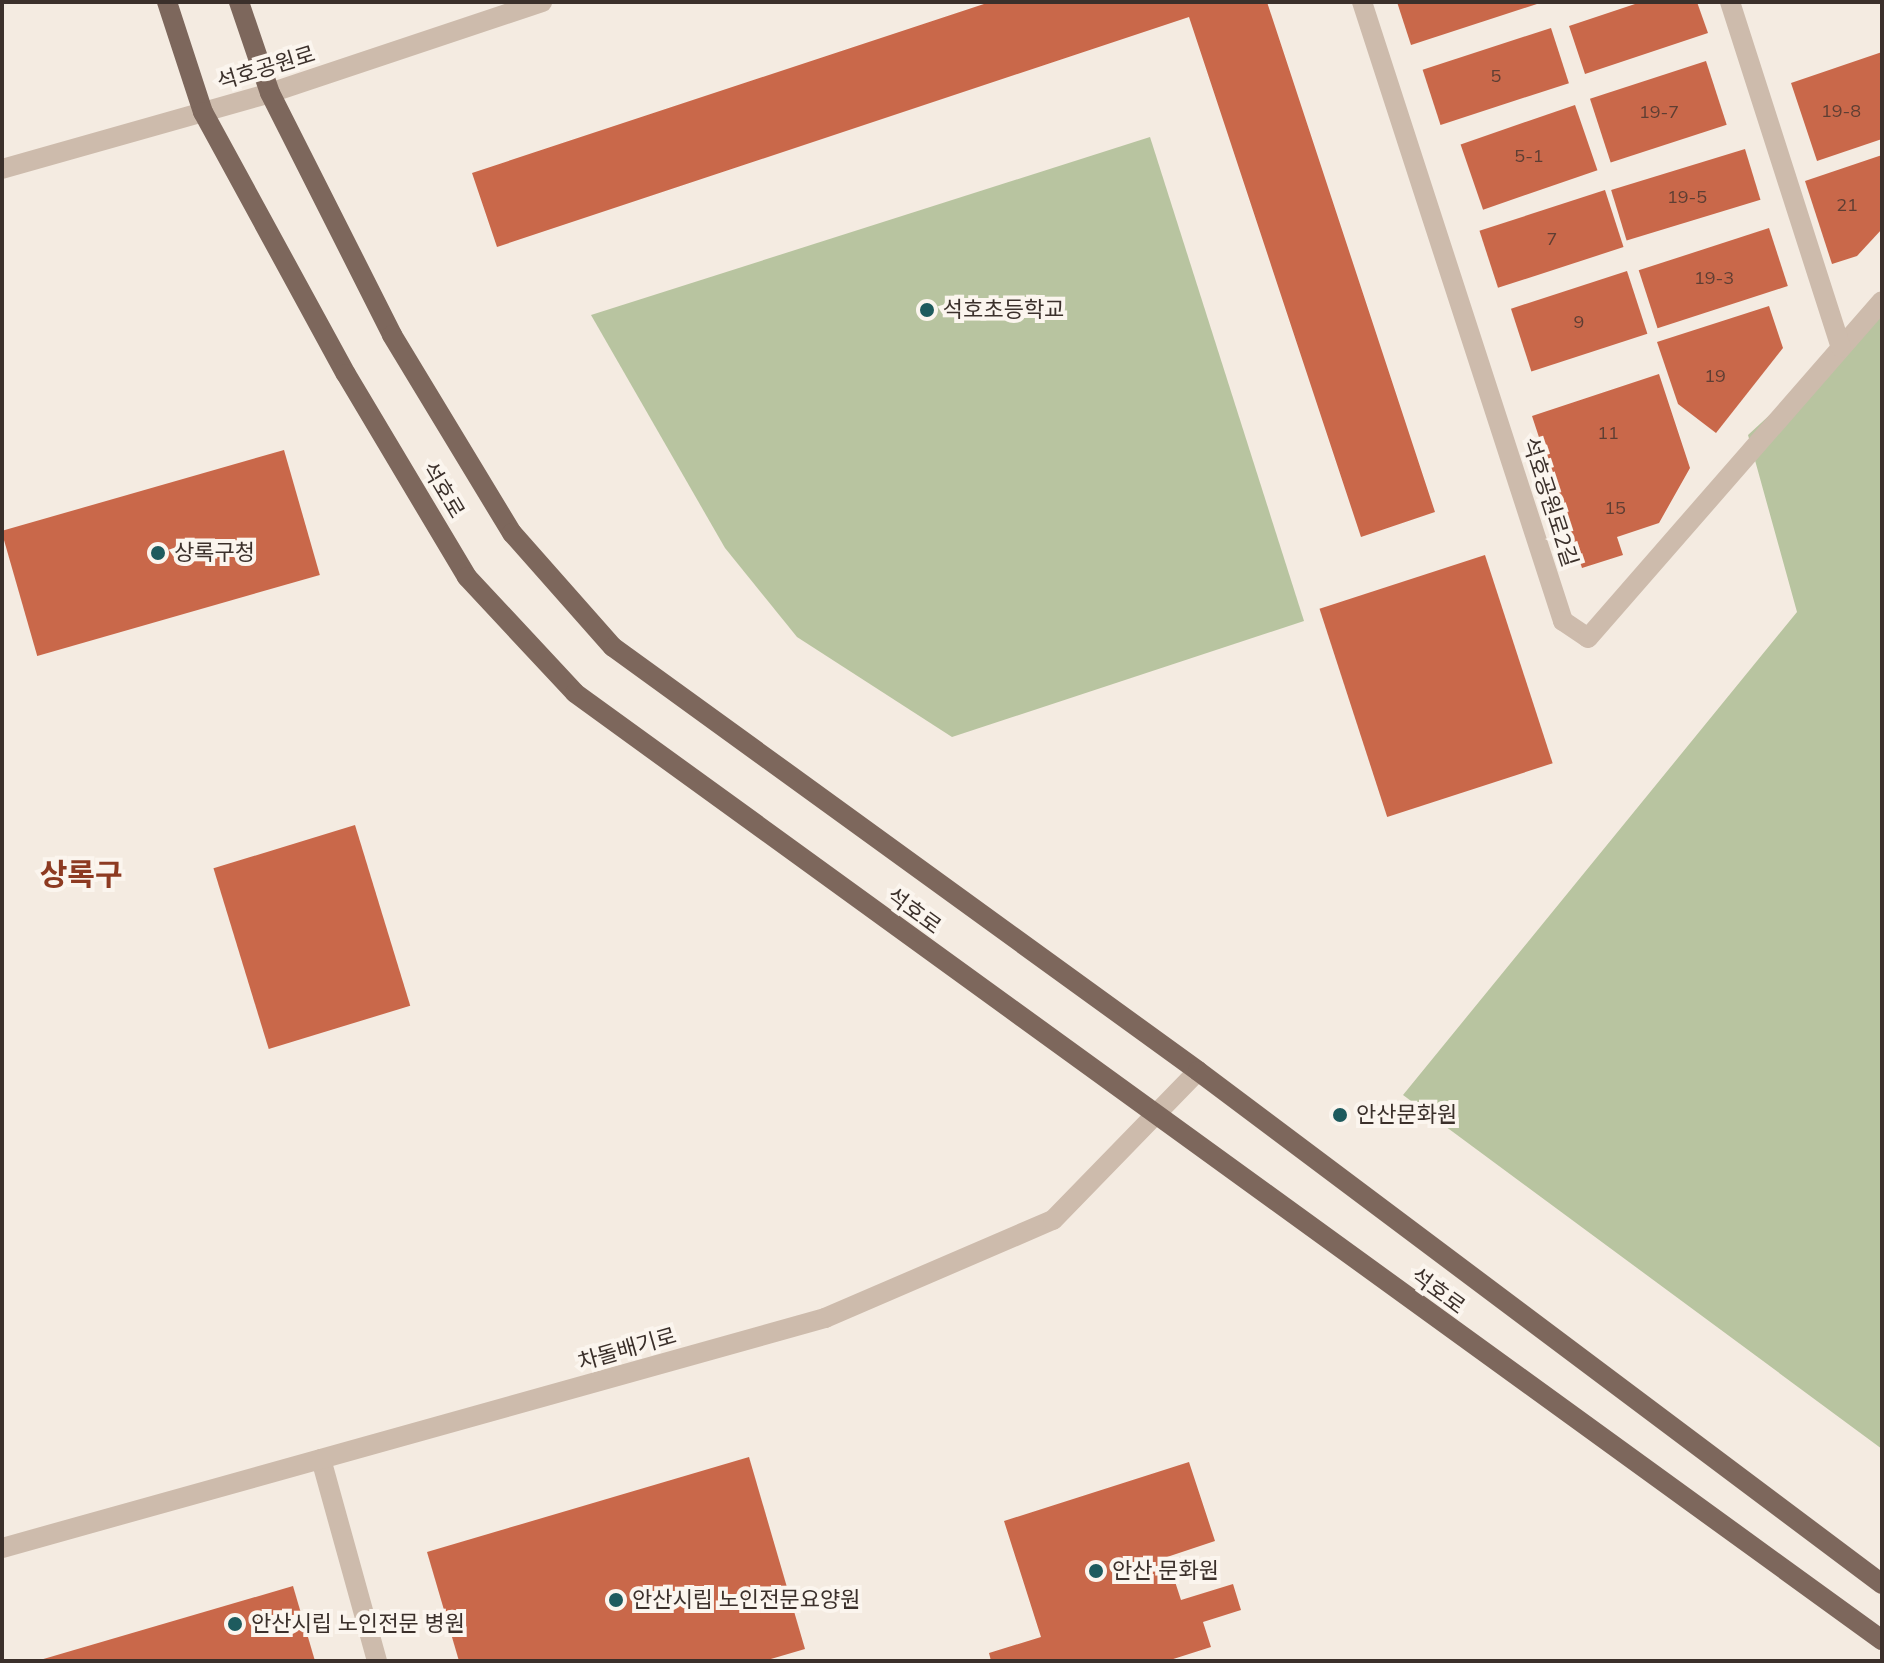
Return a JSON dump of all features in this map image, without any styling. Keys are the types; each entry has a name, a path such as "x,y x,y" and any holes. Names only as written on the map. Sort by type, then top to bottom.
{"main road":[{"name":"석호로","path":"167,2 203,112 467,577 575,693 1153,1116 1882,1640"},
{"name":"석호로","path":"239,2 270,93 392,335 512,533 613,647 1198,1071 1882,1584"}],"street":[{"name":"석호공원로","path":"2,169 270,93 542,2"},
{"name":"석호공원로2길","path":"1362,2 1563,621 1588,638 1882,301"},
{"path":"1730,2 1841,348"},
{"name":"차돌배기로","path":"2,1548 825,1318 1053,1220 1198,1071"},
{"path":"321,1459 377,1661"}],"green space":[{"path":"1150,137 1304,621 952,737 797,637 725,548 591,315"},
{"path":"1882,311 1882,1449 1403,1095 1797,612 1748,435"}],"building":[{"path":"990,2 1267,2 1435,512 1361,537 1189,17 497,247 472,173"},
{"path":"1397,2 1540,2 1540,3 1411,45"},
{"path":"1641,2 1697,2 1708,33 1585,74 1569,26"},
{"path":"1551,28 1569,83 1441,125 1423,70"},
{"path":"1882,52 1882,139 1817,161 1791,83"},
{"path":"1706,61 1727,125 1611,162 1590,99"},
{"path":"1575,105 1597,170 1483,210 1461,144"},
{"path":"1745,149 1760,200 1627,241 1611,190"},
{"path":"1882,155 1882,229 1857,256 1832,264 1805,181"},
{"path":"1605,190 1624,247 1498,288 1479,231"},
{"path":"1769,228 1788,286 1658,328 1639,270"},
{"path":"1627,271 1647,334 1531,371 1511,309"},
{"path":"1769,306 1783,348 1716,433 1678,404 1657,342"},
{"path":"1659,374 1690,468 1659,523 1617,537 1623,555 1582,568 1532,416"},
{"name":"상록구청","path":"284,450 320,575 37,656 2,531"},
{"path":"1485,555 1553,763 1387,817 1320,609"},
{"path":"355,825 410,1006 269,1049 213,868"},
{"name":"안산시립 노인전문요양원","path":"749,1457 805,1649 764,1661 459,1661 427,1552"},
{"name":"안산 문화원","path":"1189,1462 1215,1541 1167,1557 1181,1600 1233,1584 1241,1610 1203,1622 1211,1647 1167,1661 991,1661 989,1653 1041,1637 1004,1521"},
{"name":"안산시립 노인전문 병원","path":"293,1586 315,1661 40,1661 40,1660"}],"place":[{"name":"석호초등학교","path":"927,310"},
{"name":"상록구청","path":"158,553"},
{"name":"안산문화원","path":"1340,1115"},
{"name":"안산 문화원","path":"1096,1571"},
{"name":"안산시립 노인전문요양원","path":"616,1600"},
{"name":"안산시립 노인전문 병원","path":"235,1624"}],"district":[{"name":"상록구","path":"81,874"}]}
